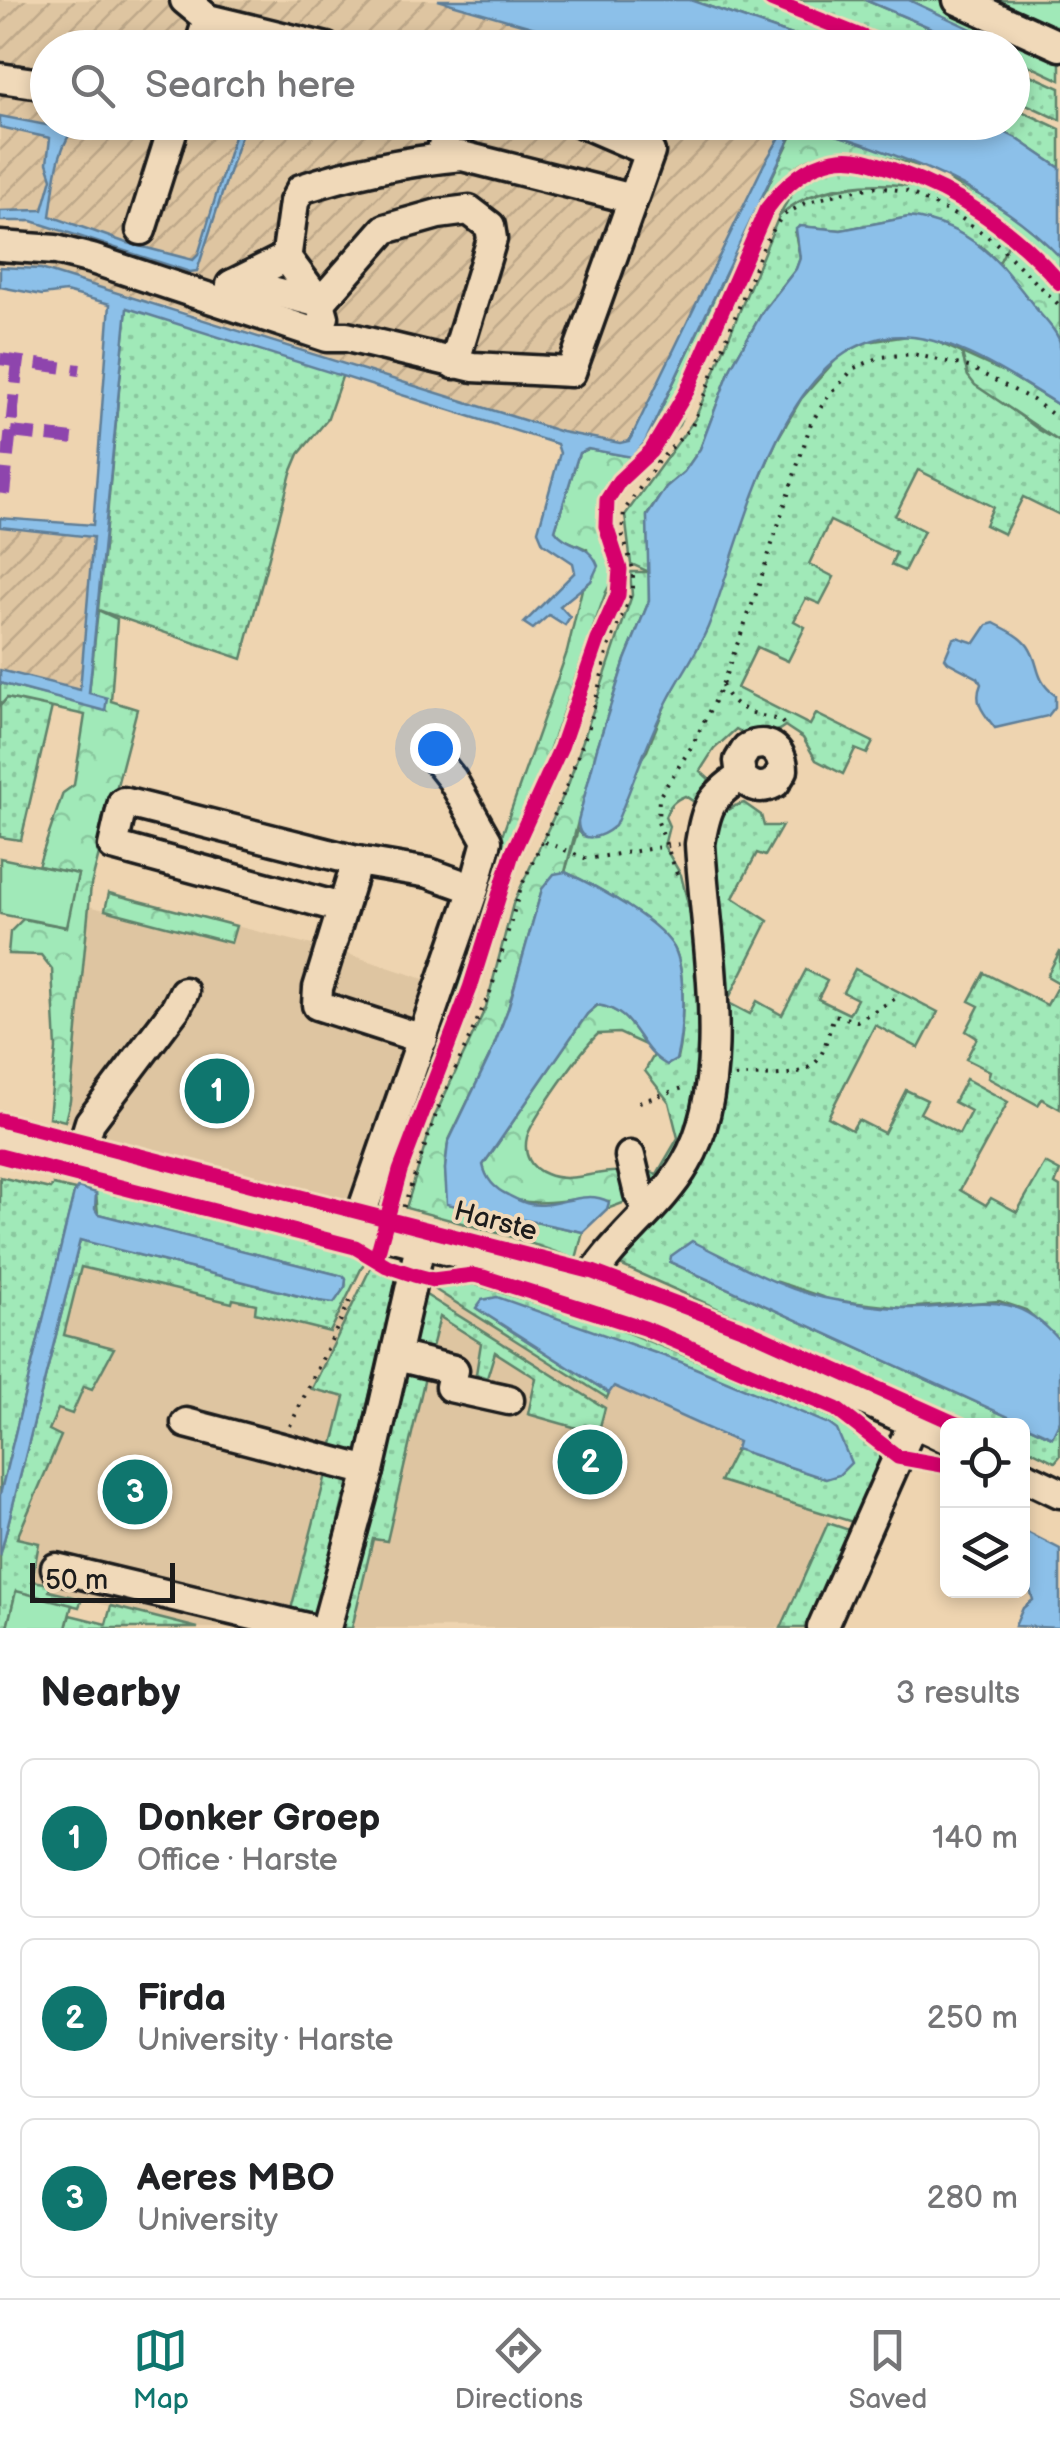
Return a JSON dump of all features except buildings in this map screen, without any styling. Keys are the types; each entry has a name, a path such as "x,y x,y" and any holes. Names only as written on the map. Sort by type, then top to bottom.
{"street":[{"path":"185,0 208,18 256,30"},
{"path":"958,0 1025,30"},
{"path":"204,30 208,18"},
{"path":"1030,32 1060,46"},
{"path":"0,78 30,82"},
{"path":"141,230 169,140"},
{"path":"440,158 444,140"},
{"path":"0,246 56,250 327,337 492,370 571,372 650,152 622,140"},
{"path":"286,260 294,202 301,189 440,158 462,156 633,199"},
{"path":"320,303 384,230 438,214 469,210 490,226 492,238 454,364"},
{"path":"231,284 286,260"},
{"path":"286,260 320,303 327,322 347,338"},
{"path":"180,290 231,284 320,303"},
{"path":"356,1229 487,841 452,780 426,746"},
{"path":"585,1288 603,1258 672,1185 706,1122 711,1080 709,970 700,844 705,814 716,793 741,776 753,786 768,787 782,777 783,762 776,749"},
{"path":"342,908 113,846 122,802 474,888"},
{"path":"356,860 318,988 317,1006 423,1039"},
{"path":"78,1160 90,1122 184,992"},
{"name":"Harste","path":"0,1138 356,1229 420,1236 585,1288 940,1436"},
{"path":"630,1156 639,1194 650,1210"},
{"name":"Harste","path":"326,1628 370,1471 420,1236"},
{"path":"396,1356 454,1370 450,1387 508,1400"},
{"path":"186,1422 370,1471"},
{"path":"822,1628 913,1423"},
{"path":"1030,1478 1059,1489"},
{"path":"56,1568 90,1589 308,1628"}],"path":[{"path":"899,172 930,184"},
{"path":"392,1220 491,990 520,887 590,724 608,649 632,588 633,570 621,525 624,511 646,476 692,426 763,246 782,216 805,203 845,192 876,188 906,191 962,218 994,241 1060,306"},
{"path":"694,374 766,210"},
{"path":"680,884 658,822 659,797 692,746 722,685 811,423 854,368 881,357 912,354 969,366 1034,400 1060,420"},
{"path":"627,474 662,435"},
{"path":"575,713 620,582 620,569 606,526"},
{"path":"722,685 726,696 736,704 756,715 780,720 786,729 776,749"},
{"path":"543,841 586,859 666,844 700,844"},
{"path":"638,1102 711,1080 804,1070 820,1058 834,1015 857,1021 898,996"},
{"path":"392,1220 437,1069"},
{"path":"280,1449 354,1293"}],"shaded area":[{"path":"0,0 438,0 542,30 30,30 30,140 778,140 632,436 629,441 611,443 562,432 161,304 33,268 35,223 0,221"},
{"path":"0,528 93,537 80,691 0,670"},
{"path":"89,906 230,943 236,926 348,954 433,982 355,1201 76,1132 76,1123 65,1121"},
{"path":"76,1248 340,1296 367,1308 287,1628 198,1628 0,1579 0,1556"},
{"path":"445,1290 610,1393 613,1386 738,1443 736,1448 847,1480 781,1628 352,1628 373,1538 387,1540"}],"green space":[{"path":"690,0 761,0 837,30 777,30"},
{"path":"782,0 865,0 936,30 858,30"},
{"path":"885,0 1060,0 1060,80 1030,66 1030,30 951,30"},
{"path":"1030,75 1060,88 1060,120 1030,106"},
{"path":"1030,115 1060,129 1060,168 1019,140 1030,140"},
{"path":"790,140 853,140 922,167 872,154 837,152 804,161 790,172 763,221 679,425 622,490 609,513 609,541 617,572 606,592 541,773 491,890 469,972 384,1208 372,1203 567,652 582,589 591,581 587,549 561,538 555,530 579,453 588,449 632,457 645,442"},
{"path":"870,165 890,169 936,189 896,184 853,185 813,195 779,216 796,188 815,173"},
{"path":"948,179 1022,222 1060,257 1060,273 1022,235"},
{"path":"881,182 937,192 980,215 1012,238 999,263 981,246 909,217 841,230 799,226 795,233 800,258 796,269 763,311 731,367 700,449 647,515 649,572 631,564 625,515 695,419 779,216 814,195"},
{"path":"1012,238 1060,288 1060,340 999,263"},
{"path":"127,307 343,374 327,420 299,454 291,473 242,659 98,610"},
{"path":"908,336 931,339 962,353 968,376 1060,442 1060,515 1023,497 1004,534 985,525 993,507 918,470 895,516 924,531 904,571 891,565 896,553 830,521 809,564 834,577 820,604 806,598 794,621 805,627 788,661 757,647 737,688 810,725 816,714 873,742 867,754 855,749 843,774 816,760 803,738 785,726 761,735 736,729 714,749 700,771 709,779 699,805 685,796 670,807 665,817 669,826 664,846 681,875 696,938 704,1076 696,1123 650,1199 642,1169 657,1174 678,1138 669,1102 645,1071 654,1055 667,1064 677,1059 682,1006 679,963 669,941 643,917 565,872 578,830 583,836 647,751 666,703 707,628 752,496 801,399 841,354 867,342"},
{"path":"962,353 1006,373 1060,406 1060,442 975,385 968,376"},
{"path":"630,572 649,572 649,601 597,748 565,872 542,889 508,1009 448,1142 445,1169 448,1204 583,1232 576,1259 406,1208 433,1120 486,1007 513,904 567,788 632,595"},
{"path":"98,610 117,619 111,701 137,709 91,885 65,1121 49,1117 56,1049 52,969 41,955 8,954 10,932 23,919 66,927 78,874 38,866 63,793 74,785 85,715 7,698 0,706 0,683 105,710 89,694"},
{"path":"7,698 52,707 21,840 0,837 0,706"},
{"path":"744,803 761,815 764,826 782,826 765,856 757,853 733,898 768,921 727,1002 750,1014 757,1001 782,1015 806,970 827,981 818,999 849,1014 857,999 843,992 855,969 938,1012 919,1048 875,1025 828,1117 852,1130 858,1120 884,1133 906,1090 927,1100 920,1113 959,1134 971,1111 954,1102 966,1079 1008,1102 960,1190 986,1205 991,1198 1017,1212 1045,1163 1060,1171 1055,1184 1060,1187 1060,1341 1026,1310 999,1301 903,1308 831,1300 778,1282 670,1262 1011,1418 962,1418 618,1264 678,1201 708,1145 713,1124 713,834 724,813"},
{"path":"0,858 78,874 67,927 0,914"},
{"path":"109,893 236,926 231,943 105,910"},
{"path":"1060,951 1060,1109 1042,1099 1038,1105 988,1078 990,1071 966,1059 977,1038 966,1031 979,1006 969,1001 984,973 1047,1005 1059,983 1047,976"},
{"path":"598,1005 620,1014 645,1045 619,1033 598,1034 538,1115 527,1137 526,1149 536,1168 555,1177 623,1172 631,1200 607,1209 609,1201 581,1198 535,1202 509,1197 489,1180 483,1165 587,1014"},
{"path":"0,1177 50,1189 53,1185 75,1190 0,1495"},
{"path":"87,1183 347,1248 363,1255 364,1263 330,1332 255,1313 256,1304 233,1299 232,1303 81,1267 64,1335 114,1348 92,1389 84,1386 72,1414 58,1409 49,1430 61,1436 17,1538 39,1543 32,1581 45,1583 47,1574 52,1576 49,1591 82,1599 79,1607 16,1592 7,1628 0,1628 0,1556 80,1240 319,1301 334,1302 345,1287 346,1279 342,1276 98,1214 96,1193 85,1188"},
{"path":"378,1265 406,1276 403,1289 395,1292 383,1341 388,1352 377,1365 360,1435 365,1443 355,1456 331,1452 345,1397 312,1389 371,1267"},
{"path":"473,1284 613,1327 831,1417 889,1459 859,1524 720,1481 736,1449 826,1479 476,1308 609,1393 607,1398 431,1287"},
{"path":"418,1290 605,1408 598,1434 528,1414 536,1378 495,1352 487,1378 476,1374 481,1343 440,1317 430,1355 411,1350 406,1338 415,1333 422,1300"},
{"path":"402,1372 426,1373 387,1541 373,1539 352,1628 342,1628 339,1606 349,1600"},
{"path":"1060,1420 1060,1456 1055,1462 1030,1450 1030,1427 1052,1437"},
{"path":"328,1467 353,1479 353,1492 344,1497 324,1580 329,1589 319,1617 289,1617"},
{"path":"828,1523 855,1532 812,1628 781,1628"},
{"path":"16,1591 72,1605 66,1628 7,1628"},
{"path":"111,1606 198,1628 66,1628 70,1615 106,1624"}],"water":[{"path":"438,0 690,0 777,30 542,30"},
{"path":"865,0 909,0 973,30 936,30"},
{"path":"0,116 30,122 30,134 0,127"},
{"path":"50,140 67,140 55,179 50,216 124,242 193,260 198,255 233,140 239,140 197,271 190,272 32,221 0,221 0,211 43,210 52,178 47,163"},
{"path":"778,140 789,140 645,442 632,457 588,449 579,453 555,530 590,553 598,566 591,581 560,606 570,617 565,625 549,615 533,629 524,623 575,572 573,563 543,543 538,531 560,453 557,444 127,308 89,693 107,698 105,711 0,683 0,670 80,690 93,537 0,527 0,518 93,525 110,304 66,292 42,295 0,287 0,267 41,269 562,432 620,443 632,436"},
{"path":"852,140 1019,140 1060,168 1060,257 1003,209 972,190"},
{"path":"909,217 951,229 983,249 1051,326 1060,343 1060,406 977,358 909,336 887,337 849,351 818,377 791,413 769,456 708,627 660,715 615,826 604,834 586,837 578,821 597,748 649,601 647,516 666,487 684,472 700,449 731,367 763,311 796,269 800,258 796,229 800,226 841,230"},
{"path":"994,623 1028,646 1043,683 1055,695 1055,707 1048,716 995,728 979,702 978,678 945,658 953,639 975,643 987,625"},
{"path":"565,872 610,895 658,929 676,952 682,990 676,1060 667,1065 656,1058 629,1022 597,1005 483,1165 495,1187 527,1203 540,1205 590,1197 609,1202 607,1209 583,1232 447,1204 445,1169 448,1143 508,1009 542,889 554,874"},
{"path":"78,1187 96,1193 98,1214 343,1276 345,1287 334,1303 319,1301 80,1240 0,1556 0,1495"},
{"path":"692,1241 798,1290 852,1303 928,1308 988,1303 1023,1311 1060,1341 1060,1420 1052,1437 1030,1427 1030,1418 1011,1418 670,1262 671,1256"},
{"path":"497,1297 681,1362 829,1424 837,1430 851,1463 839,1475 826,1479 736,1449 738,1442 614,1386 609,1393 476,1308 482,1300"},
{"path":"1030,1534 1060,1549 1060,1628 1015,1626 1023,1608 1033,1600"}],"marked path":[{"path":"0,359 80,370"},
{"path":"4,494 18,361"},
{"path":"11,432 74,439"}],"cycle path":[{"path":"771,0 845,30"},
{"path":"376,1259 400,1171 470,988 512,854 561,747 618,595 620,569 606,526 607,500 619,481 651,451 687,391 766,210 787,186 813,167 841,159 864,160 964,202 1024,246 1060,283"},
{"path":"0,1120 593,1272 749,1331 943,1418"},
{"path":"0,1156 355,1247 387,1266 414,1275 433,1280 483,1277 644,1328 836,1409 898,1457 940,1465"}],"place":[{"name":"Donker Groep","path":"217,1091"},
{"name":"Firda","path":"590,1462"},
{"name":"Aeres MBO","path":"135,1492"}]}
